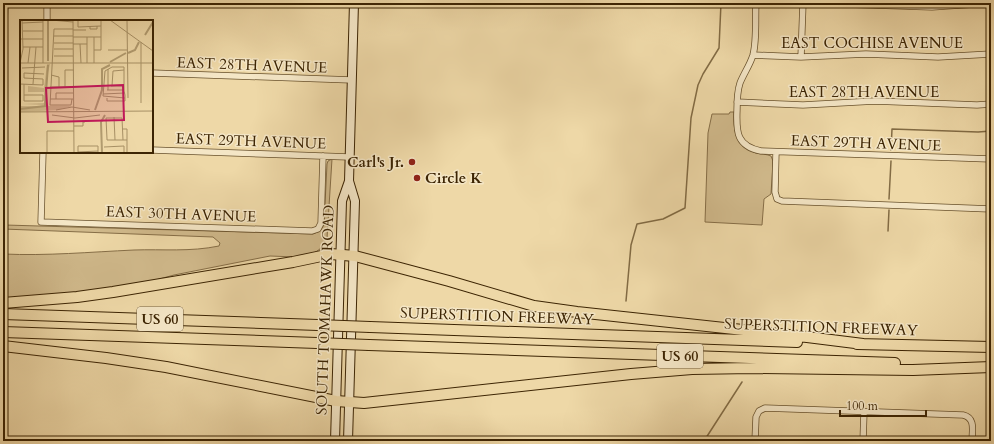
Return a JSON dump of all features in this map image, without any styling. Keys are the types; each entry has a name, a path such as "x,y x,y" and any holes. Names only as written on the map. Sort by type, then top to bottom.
{"highway":[{"path":"3,302 91,296 293,262 331,254 355,256 449,281 534,306 863,344"},
{"name":"SUPERSTITION FREEWAY","path":"3,314 863,344 991,347"},
{"name":"US 60","path":"3,332 991,366"},
{"path":"3,346 106,358 166,367 336,401 364,403 630,374 692,369 739,368 913,370 991,366"}],"main road":[{"name":"SOUTH TOMAHAWK ROAD","path":"348,441 355,256 355,201 349,181 354,3"},
{"name":"SOUTH TOMAHAWK ROAD","path":"335,441 342,201 349,181"}],"street":[{"path":"47,3 47,20"},
{"path":"737,102 740,84 753,55 756,3"},
{"path":"801,57 803,3"},
{"path":"810,3 932,5 991,3"},
{"name":"EAST COCHISE AVENUE","path":"753,55 801,57 866,54 938,57 991,54"},
{"name":"EAST 28TH AVENUE","path":"153,73 352,80"},
{"name":"EAST 28TH AVENUE","path":"737,102 804,104 875,101 977,105 991,104"},
{"name":"EAST 29TH AVENUE","path":"737,102 736,126 738,135 743,143 751,149 776,152 991,159"},
{"name":"EAST 29TH AVENUE","path":"153,150 349,157"},
{"path":"776,152 775,192 777,199 782,201 991,208"},
{"name":"EAST 30TH AVENUE","path":"44,153 42,222 312,231 318,229 321,223 323,156"},
{"path":"755,441 756,417 759,410 765,408 963,415 971,418 972,441"},
{"path":"863,441 864,412"}],"shaded area":[{"path":"3,3 8,3 3,138"},
{"path":"730,112 734,112 735,132 740,143 749,151 771,156 773,161 771,194 764,199 762,225 705,222 708,133 712,114 729,114"},
{"path":"332,159 327,238 320,249 314,253 296,257 270,256 174,275 141,284 99,290 3,299 3,254 187,250 219,246 220,243 213,237 3,229 3,193 6,193 5,225 313,234 320,231 324,225 327,164 328,161"}],"waterway":[{"path":"626,301 631,245 637,224 663,219 685,208 691,118 698,85 719,48 721,3"},
{"path":"891,150 892,129 978,132 991,131"},
{"path":"889,199 891,161"},
{"path":"888,231 889,210"},
{"path":"704,441 742,382"}],"place":[{"name":"Carl's Jr.","path":"412,162"},
{"name":"Circle K","path":"417,178"}]}
